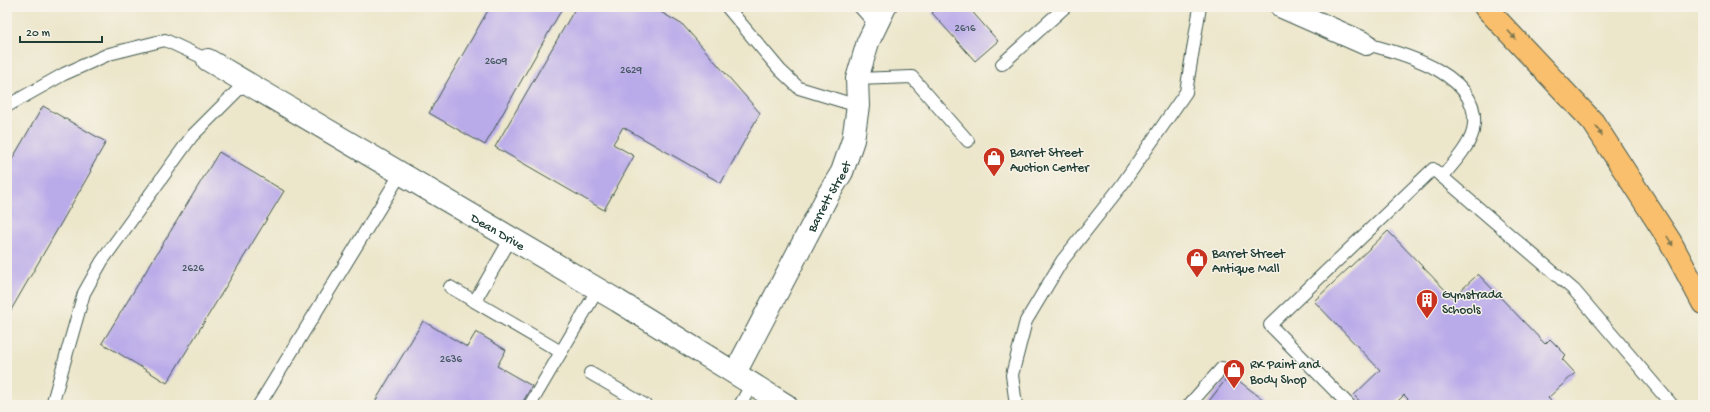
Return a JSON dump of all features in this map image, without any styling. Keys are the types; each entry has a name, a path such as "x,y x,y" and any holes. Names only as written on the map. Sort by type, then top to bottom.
{"highway":[{"path":"1485,7 1593,122 1670,241 1703,303"}],"street":[{"path":"1282,7 1366,44"},
{"name":"Barrett Street","path":"744,378 825,202 842,172 853,140 858,106 857,79 868,42 880,16"},
{"name":"Dean Drive","path":"208,60 598,289 786,405"}],"lane":[{"path":"727,7 780,70 799,88 858,106"},
{"path":"860,7 880,16"},
{"path":"1002,64 1065,7"},
{"path":"1016,405 1012,375 1026,321 1062,260 1121,186 1186,92 1200,7"},
{"path":"7,106 64,74 109,54 165,40 208,60"},
{"path":"1366,44 1396,52 1431,66 1456,82 1468,98 1475,116 1473,133 1463,150 1442,177"},
{"path":"857,79 912,77 968,141"},
{"path":"52,405 84,293 102,261 192,136 246,82"},
{"path":"1349,405 1270,325 1433,169 1574,290 1672,405"},
{"path":"259,405 401,173"},
{"path":"475,302 510,238"},
{"path":"450,287 561,352"},
{"path":"530,405 598,289"},
{"path":"1189,405 1222,368"},
{"path":"590,373 645,405"},
{"path":"740,405 744,378"}],"building":[{"path":"490,7 563,7 485,145 429,113"},
{"path":"576,7 652,7 683,25 760,113 721,183 623,127 613,144 634,156 604,210 495,147"},
{"path":"939,7 968,7 998,41 975,61 932,13"},
{"path":"43,106 106,142 90,170 91,171 7,317 7,168"},
{"path":"219,152 284,191 167,383 102,343"},
{"name":"Gymstrada Schools","path":"1388,231 1453,298 1478,274 1545,344 1550,339 1566,355 1562,359 1575,373 1548,398 1555,405 1414,405 1404,395 1394,405 1363,405 1354,395 1380,370 1314,301"},
{"path":"423,321 467,347 476,332 506,350 497,366 532,386 521,405 373,405"},
{"name":"RK Paint and Body Shop","path":"1230,374 1270,405 1206,405"}],"place":[{"name":"Barret Street Auction Center","path":"994,178"},
{"name":"Barret Street Antique Mall","path":"1197,278"},
{"name":"Gymstrada Schools","path":"1427,320"},
{"name":"RK Paint and Body Shop","path":"1234,390"}]}
